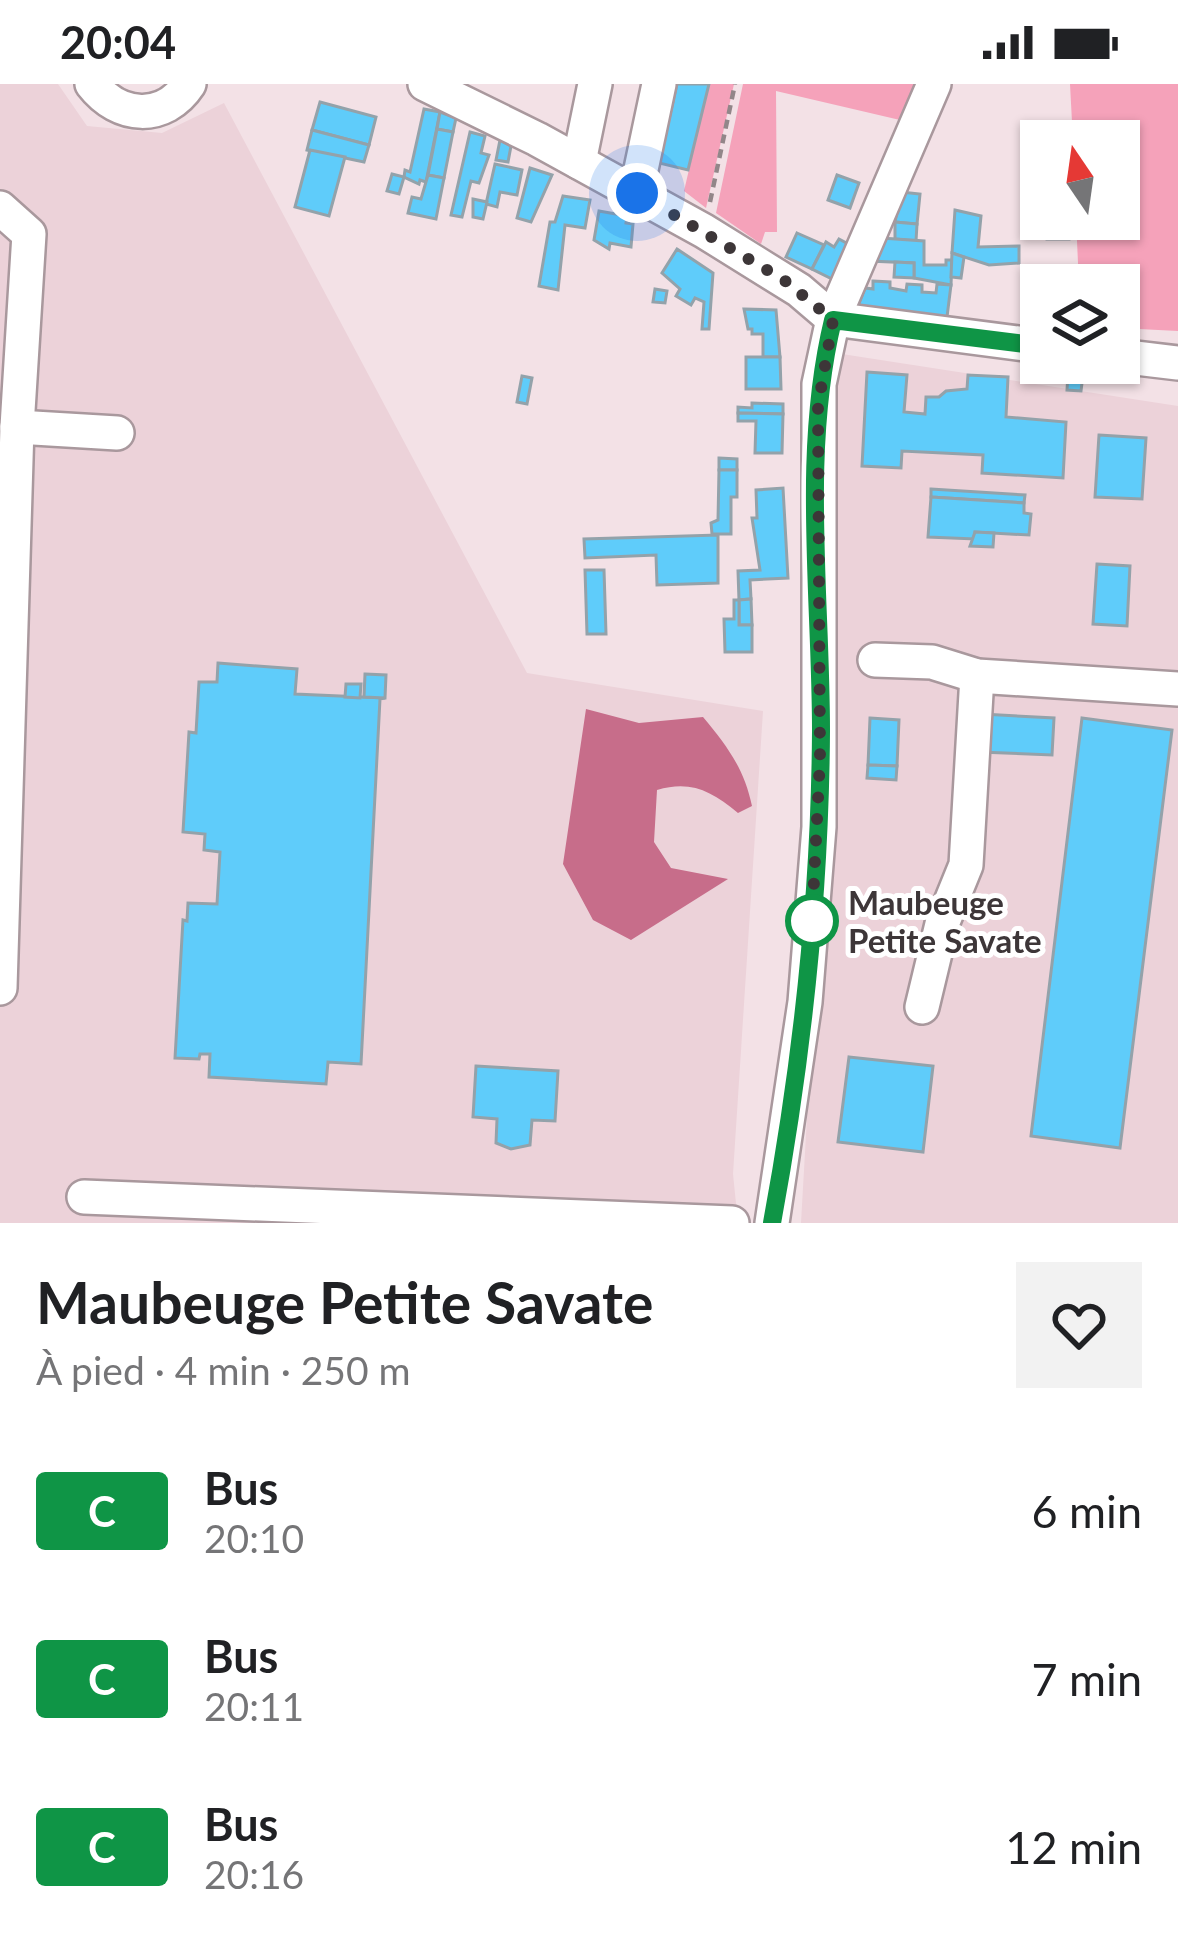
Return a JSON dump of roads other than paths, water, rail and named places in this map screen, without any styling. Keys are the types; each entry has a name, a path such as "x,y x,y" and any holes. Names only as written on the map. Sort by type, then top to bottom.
{"street":[{"path":"92,84 104,99 137,112 156,111 173,103 189,84"},
{"path":"425,84 704,231 799,290 833,320 1020,343"},
{"path":"579,163 595,84"},
{"path":"637,193 659,84"},
{"path":"772,1223 805,1002 819,826 818,406 833,320 934,84"},
{"path":"0,208 29,234 17,428 0,988"},
{"path":"1140,358 1178,363"},
{"path":"17,428 117,434"},
{"path":"875,660 932,662 977,676 1178,688"},
{"path":"922,1007 942,924 966,865 977,676"},
{"path":"84,1197 732,1223"}],"place":[{"name":"Maubeuge Petite Savate","path":"812,921"}]}
